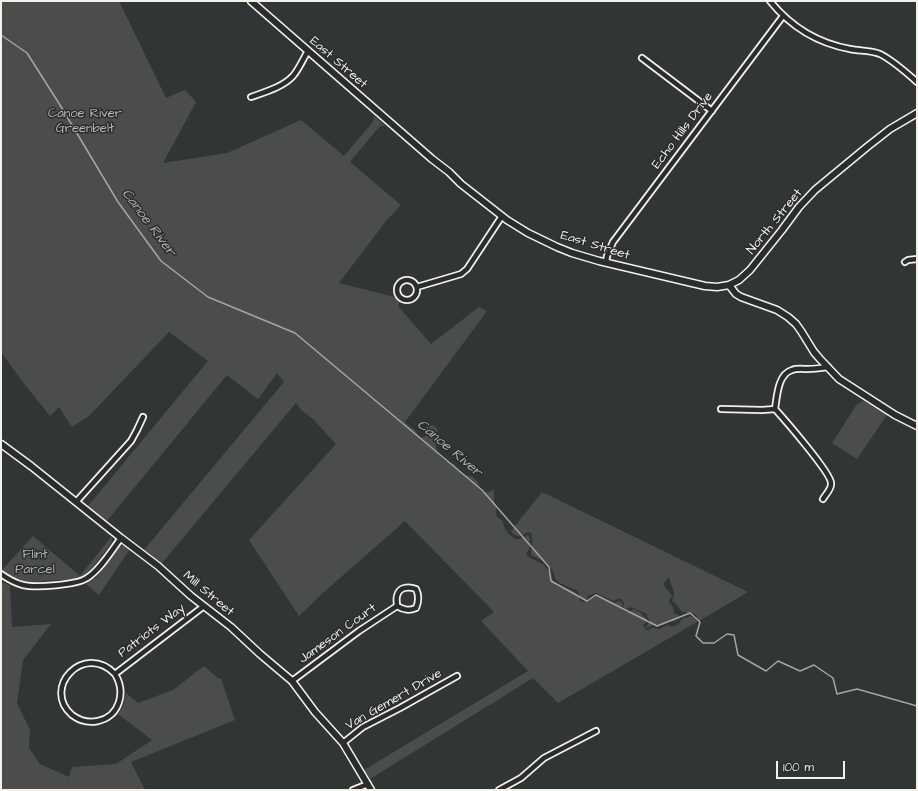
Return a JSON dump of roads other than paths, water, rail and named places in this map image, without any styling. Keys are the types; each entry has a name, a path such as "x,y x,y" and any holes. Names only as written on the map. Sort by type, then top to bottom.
{"street":[{"name":"East Street","path":"251,1 432,159 502,216 528,233 557,247 585,257 705,286 717,287 729,285"},
{"path":"770,1 791,23 813,37 831,45 882,55 917,82"},
{"name":"Echo Hills Drive","path":"606,262 613,242 783,16"},
{"path":"251,97 278,86 288,80 296,72 308,51"},
{"path":"642,58 712,111"},
{"name":"North Street","path":"729,285 739,280 750,270 799,207 816,190 852,158 890,129 917,114"},
{"path":"417,287 461,274 467,269 502,216"},
{"path":"905,262 908,260 917,259"},
{"path":"409,280 417,287 416,296 410,300 404,300 397,293 398,287 402,281 409,280"},
{"path":"729,285 736,294 741,297 777,310 792,320 802,331 814,352 839,379 895,415 917,426"},
{"path":"775,409 780,385 783,377 787,373 797,369 828,368"},
{"path":"721,409 775,409"},
{"path":"775,409 829,476 832,483 831,488 822,499"},
{"path":"76,502 130,441 143,417"},
{"name":"Mill Street","path":"1,444 158,566 191,596 230,627 292,681 315,712 343,743 371,790"},
{"path":"1,574 10,580 25,586 78,582 86,579 94,573 121,538"},
{"name":"Jameson Court","path":"405,587 416,589 419,598 416,608 412,610 405,610 397,606 397,595 399,590 405,587"},
{"name":"Patriots Way","path":"115,674 204,606"},
{"name":"Jameson Court","path":"292,681 359,631 397,606"},
{"name":"Patriots Way","path":"94,663 103,666 115,674 119,682 121,696 113,713 101,720 92,722 78,719 68,710 63,701 62,692 64,682 72,670 84,664 94,663"},
{"name":"Van Gemert Drive","path":"343,743 363,727 457,676"},
{"path":"499,790 521,778 544,758 596,731"},
{"path":"353,790 368,784"}],"waterway":[{"name":"Canoe River","path":"1,35 27,53 118,202 161,261 208,297 295,333 482,490 549,567 551,581 587,601 596,595 657,626 690,613 700,622 696,636 703,643 714,643 727,634 734,635 738,655 766,671 778,661 800,671 814,665 833,678 837,694 857,689 917,706"}],"park label":[{"name":"Canoe River Greenbelt","path":"85,122"},
{"name":"Flint Parcel","path":"35,562"}]}
